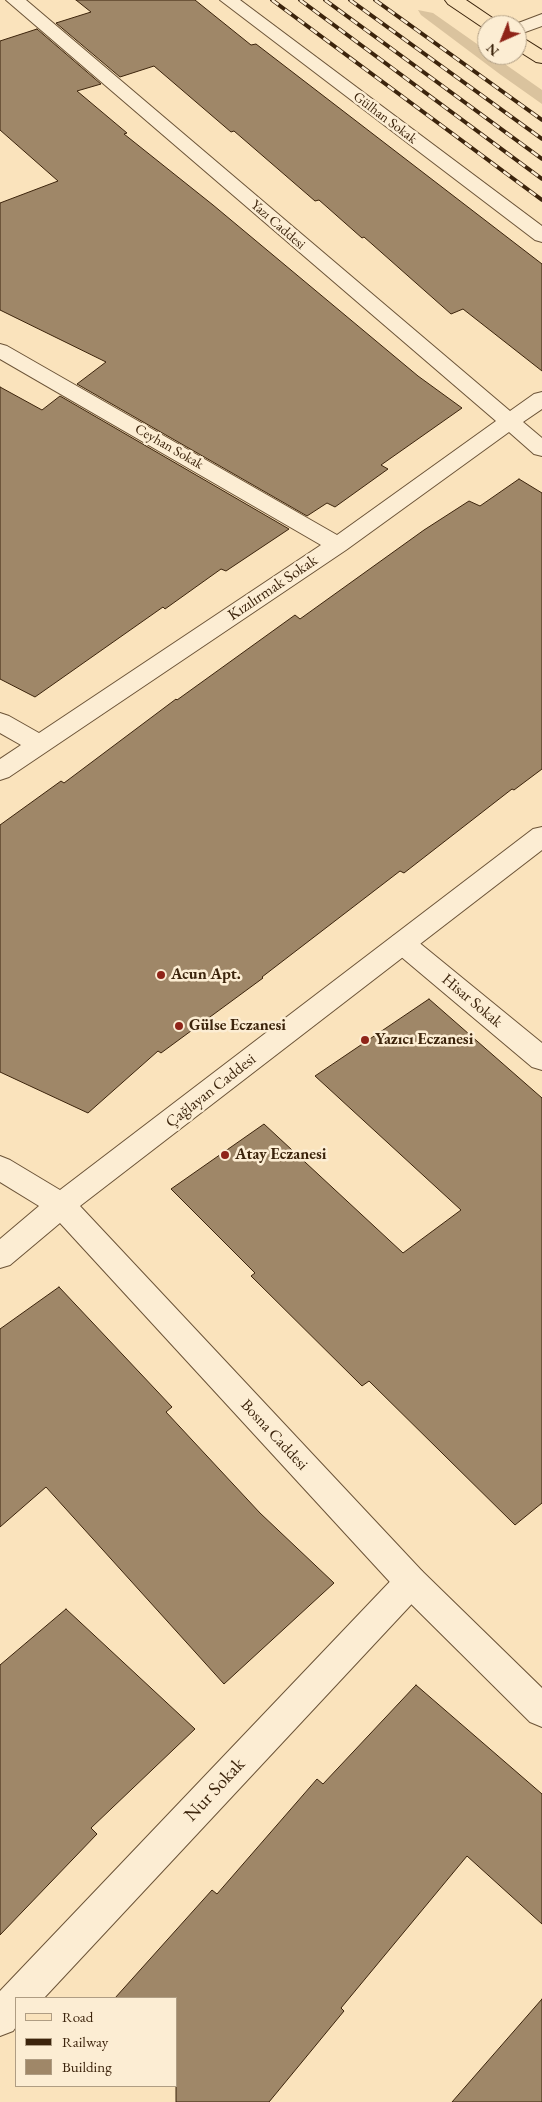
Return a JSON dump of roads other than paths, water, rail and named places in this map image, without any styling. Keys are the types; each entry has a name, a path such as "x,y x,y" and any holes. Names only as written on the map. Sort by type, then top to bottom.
{"main road":[{"path":"454,0 477,16"},
{"path":"527,48 542,58"}],"street":[{"name":"Yazı Caddesi","path":"15,0 542,449"},
{"name":"Gülhan Sokak","path":"229,0 542,236"},
{"path":"527,25 542,18"},
{"name":"Ceyhan Sokak","path":"0,350 338,545"},
{"name":"Kızılırmak Sokak","path":"0,771 338,545 542,399"},
{"path":"0,722 39,744"},
{"name":"Çağlayan Caddesi","path":"0,1256 61,1205 542,836"},
{"name":"Hisar Sokak","path":"402,943 542,1059"},
{"name":"Bosna Caddesi","path":"0,1168 61,1205 411,1582 542,1711"},
{"name":"Nur Sokak","path":"20,1997 411,1582"},
{"path":"0,2018 15,2002"}],"railway":[{"path":"272,0 542,200"},
{"path":"300,0 542,179"},
{"path":"325,0 542,159"},
{"path":"350,0 542,139"},
{"path":"375,0 542,120"}],"place":[{"name":"Acun Apt.","path":"161,975"},
{"name":"Gülse Eczanesi","path":"179,1026"},
{"name":"Yazıcı Eczanesi","path":"365,1040"},
{"name":"Atay Eczanesi","path":"225,1155"}]}
